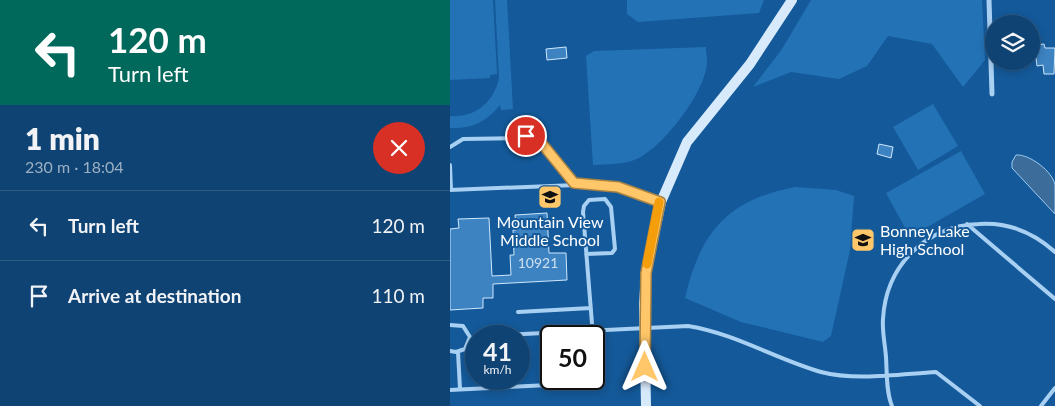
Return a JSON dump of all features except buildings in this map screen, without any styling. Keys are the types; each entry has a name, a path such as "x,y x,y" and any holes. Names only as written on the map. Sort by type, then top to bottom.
{"main road":[{"path":"646,406 646,273 660,202 687,142 750,64 792,0"}],"street":[{"path":"989,0 992,94"}],"lane":[{"path":"450,147 463,140 532,138 539,140 574,183"},
{"path":"450,165 451,190 574,183 618,187 660,202"},
{"path":"586,254 612,253 615,249 611,207 604,199 589,200 584,206 586,254 592,325"},
{"path":"892,406 887,374 883,319 886,297 899,269 916,246 940,231 967,224 996,223 1024,230 1055,252"},
{"path":"967,224 1055,299"},
{"path":"518,312 590,308"},
{"path":"450,325 463,326 465,329"},
{"path":"605,329 688,326 715,331 822,372 844,376 936,372 980,406"},
{"path":"450,351 458,352 465,347"},
{"path":"458,352 460,389"},
{"path":"450,390 540,385"},
{"path":"1041,406 1055,388"}],"shaded area":[{"path":"450,0 493,0 497,74 490,75 490,78 450,80"},
{"path":"495,0 507,0 513,109 501,110 500,105 490,116 472,126 450,128 450,116 468,114 482,107 493,94 496,87 499,78"},
{"path":"627,0 764,0 759,13 638,22 627,14"},
{"path":"811,0 982,0 985,60 963,87 932,44 888,36 867,66 839,79 791,72 753,87 782,49"},
{"path":"706,47 707,62 705,74 699,88 682,116 660,142 634,160 616,164 593,165 586,56 594,51"},
{"path":"933,104 958,146 918,170 893,127"},
{"path":"961,151 985,194 910,237 886,193"},
{"path":"1016,155 1028,157 1050,175 1055,185 1055,214 1012,168 1012,162"},
{"path":"795,187 836,190 854,196 850,250 831,336 823,342 741,322 685,298 699,255 708,238 720,223 734,211 751,201 771,193"}],"slow traffic":[{"path":"647,264 659,202"}],"place":[{"name":"Mountain View Middle School","path":"550,197"},
{"name":"Bonney Lake High School","path":"863,240"}],"route":[{"path":"526,136 539,140 574,183 618,187 660,202 646,273 644,304 645,367"}]}
